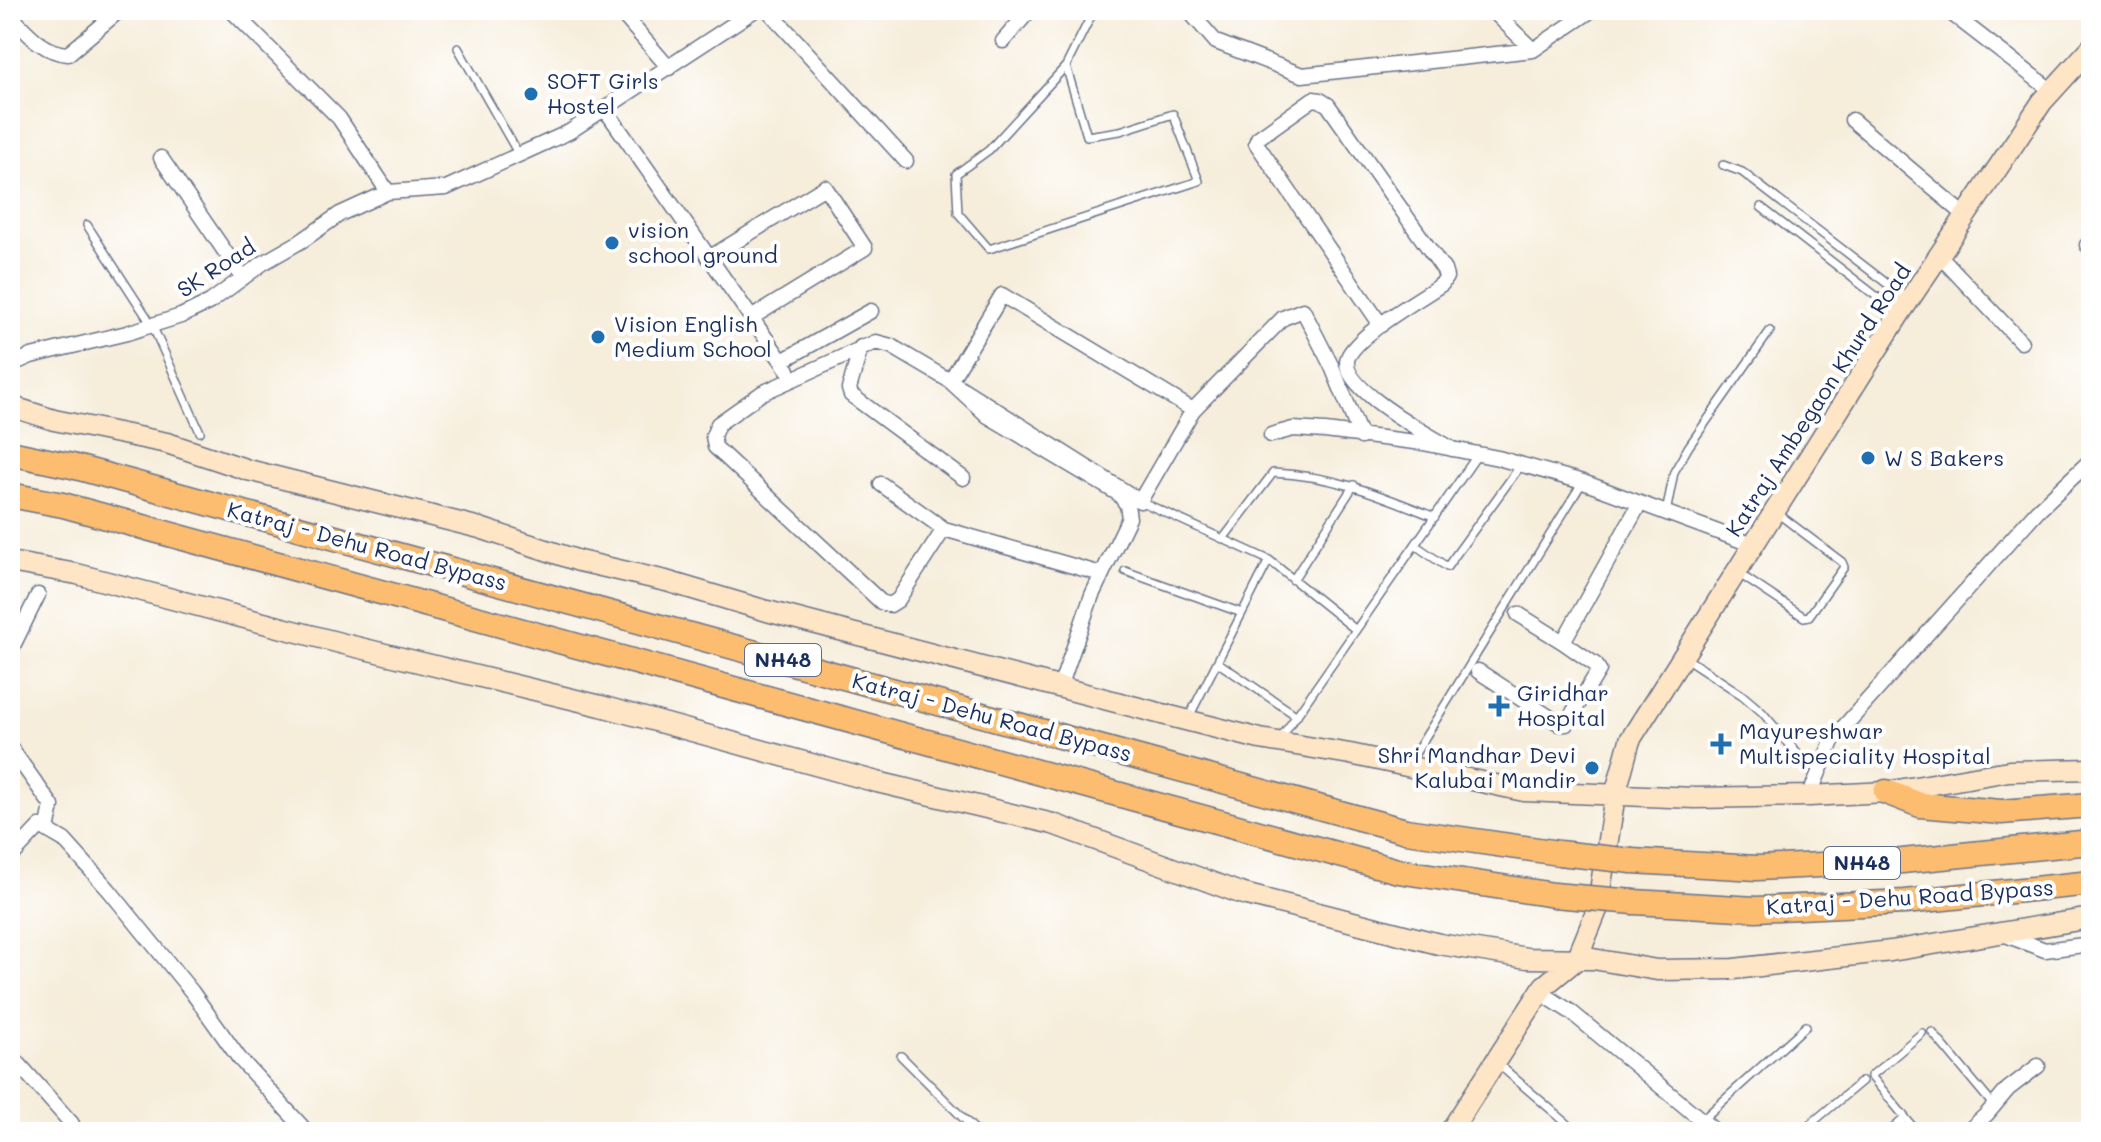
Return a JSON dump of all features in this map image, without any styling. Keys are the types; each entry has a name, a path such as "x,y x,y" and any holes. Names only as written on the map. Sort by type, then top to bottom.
{"highway":[{"name":"Katraj - Dehu Road Bypass","path":"10,453 72,466 1406,831 1632,861 1757,868 1902,861 2091,842"},
{"name":"Katraj - Dehu Road Bypass","path":"10,495 63,505 1398,871 1554,895 1756,909 1905,902 2091,883"},
{"path":"1886,792 1920,805 2001,812 2091,805"}],"street":[{"path":"10,15 38,43 53,53 68,54 120,10"},
{"path":"231,10 339,118 388,192 446,188 569,132 755,10"},
{"path":"619,10 669,68"},
{"path":"768,10 906,161"},
{"path":"1003,41 1030,10"},
{"path":"1188,10 1216,42 1302,75 1533,50 1588,11"},
{"path":"1492,10 1533,50"},
{"path":"1947,10 2052,91"},
{"name":"Katraj Ambegaon Khurd Road","path":"1577,959 1597,910 1615,795 1630,740 1904,307 2052,91 2091,48"},
{"path":"1381,325 1256,143 1258,138 1313,99 1328,105 1446,277 1442,284 1381,325 1350,353 1346,363 1350,374 1366,395 1452,449"},
{"path":"605,109 785,366 871,311"},
{"path":"1852,120 1966,216"},
{"path":"161,158 243,278"},
{"path":"709,258 825,187 865,248 751,318"},
{"name":"SK Road","path":"10,365 31,356 181,316 210,302 340,214 388,192"},
{"path":"1939,255 2021,342"},
{"path":"950,381 1002,295 1193,410"},
{"path":"944,529 898,600 890,605 881,602 715,447 713,436 718,424 762,393 876,342 891,346 950,381 1140,501 1193,410 1283,318 1303,310 1332,367 1361,437"},
{"path":"861,347 849,389 851,395 963,478"},
{"path":"950,381 988,416 1119,494 1127,505 1129,518 1101,574 1060,687"},
{"path":"10,406 54,420 167,443 248,470 480,528 579,561 666,581 767,611 1187,721 1524,791 1695,798 1809,796 1886,792 2009,771 2091,769"},
{"path":"1271,435 1293,429 1325,431 1478,454 1583,482 1753,545"},
{"path":"1809,796 1833,739 2037,511 2091,460"},
{"path":"881,484 944,529 1101,574"},
{"path":"1563,642 1640,503"},
{"path":"10,562 77,574 629,713 877,782 1053,824 1240,893 1439,944 1527,958 1577,959 1657,970 1734,969 1821,961 2091,918"},
{"path":"10,652 38,595"},
{"path":"1478,671 1560,724 1566,724 1599,668 1518,614"},
{"path":"10,747 52,806 47,830"},
{"path":"10,858 40,826 64,840 184,982 239,1058 307,1132"},
{"path":"2003,934 2045,950 2091,944"},
{"path":"1450,1132 1540,992 1577,959"},
{"path":"1540,992 1571,1012 1716,1132"},
{"path":"10,1054 72,1124"},
{"path":"1967,1132 2008,1089 2038,1066"}],"lane":[{"path":"1066,66 1087,136 1120,131 1173,114 1199,181 989,249 958,213 956,174 989,150 1066,66 1094,10"},
{"path":"458,48 519,155"},
{"path":"1723,165 1742,172 1904,307"},
{"path":"1761,207 1904,307"},
{"path":"87,225 152,325 200,432"},
{"path":"1666,513 1674,472 1770,331"},
{"path":"1279,742 1478,454"},
{"path":"1415,545 1447,567 1521,465"},
{"path":"1223,539 1273,473 1304,474 1354,485 1435,517"},
{"path":"1407,767 1583,482"},
{"path":"1293,580 1354,485"},
{"path":"1140,501 1269,560 1356,630"},
{"path":"1736,572 1804,617 1809,616 1844,567 1842,562 1775,511"},
{"path":"1187,721 1269,560"},
{"path":"1125,571 1242,613"},
{"path":"1683,656 1752,704 1802,759"},
{"path":"1217,662 1297,716"},
{"path":"1702,1120 1806,1026"},
{"path":"1932,1032 1994,1106"},
{"path":"1917,1132 1871,1076 1922,1033"},
{"path":"901,1056 977,1132"},
{"path":"1496,1062 1577,1132"},
{"path":"1801,1132 1862,1081"},
{"path":"1889,1132 1905,1118"}],"place":[{"name":"SOFT Girls Hostel","path":"531,94"},
{"name":"vision school ground","path":"612,243"},
{"name":"Vision English Medium School","path":"598,337"},
{"name":"W S Bakers","path":"1868,458"},
{"name":"Giridhar Hospital","path":"1499,706"},
{"name":"Mayureshwar Multispeciality Hospital","path":"1721,744"},
{"name":"Shri Mandhar Devi Kalubai Mandir","path":"1592,768"}]}
